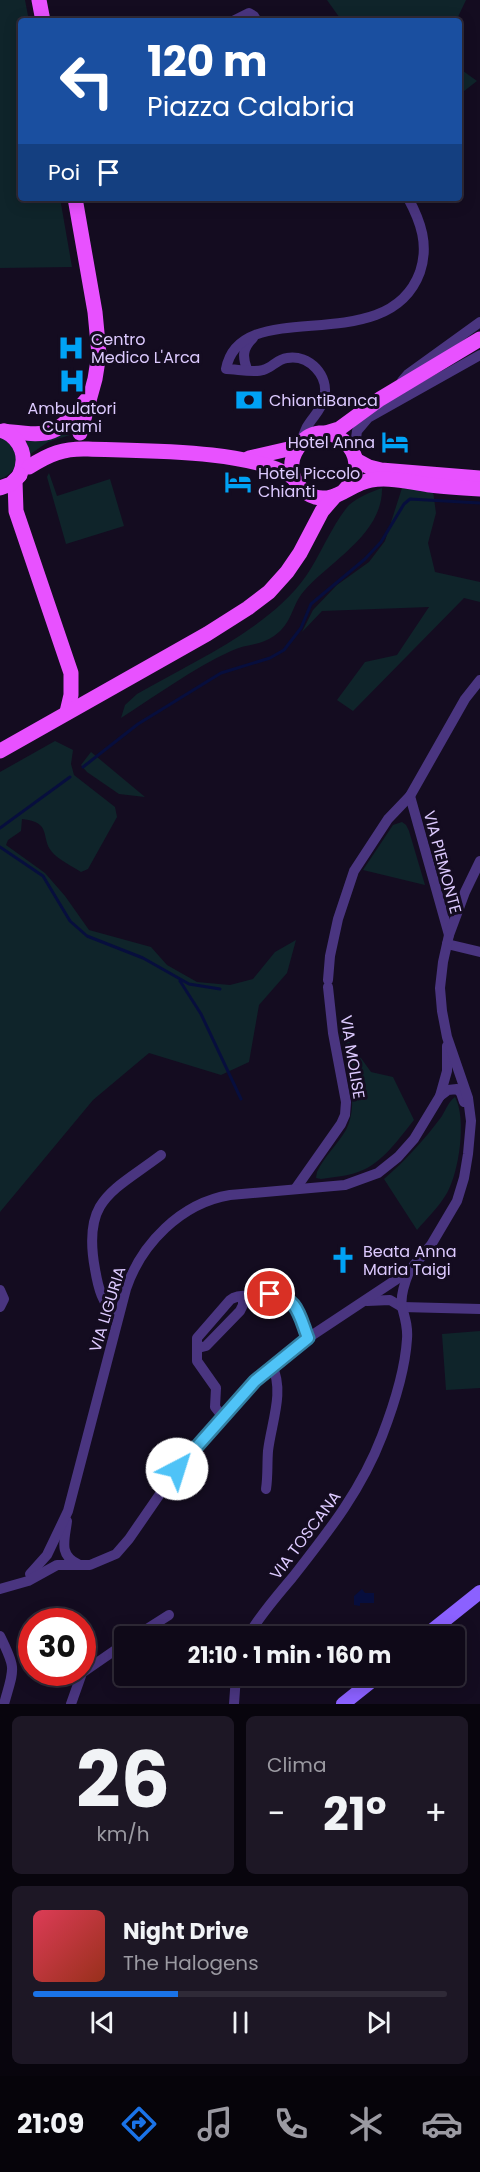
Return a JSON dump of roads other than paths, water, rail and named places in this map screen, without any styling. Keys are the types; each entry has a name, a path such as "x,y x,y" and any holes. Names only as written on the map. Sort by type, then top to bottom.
{"main road":[{"path":"39,0 42,18"},
{"path":"21,474 47,448 75,438 80,433 97,368 98,335 76,201"},
{"path":"234,459 267,455 300,445 311,436 339,429 398,387 480,339"},
{"path":"56,431 89,397"},
{"path":"1,430 43,434 69,430 80,433 104,450"},
{"path":"1,430 17,440 22,450 24,463 16,511"},
{"path":"326,433 339,437 348,444 355,457 375,470 480,478"},
{"path":"300,445 292,462 294,478 299,487 307,493 325,498 364,482 380,479 480,489"},
{"path":"0,488 55,452 65,449 234,459 274,467 294,478"},
{"path":"0,750 222,625 255,603 287,572 324,508 354,478 355,457"},
{"path":"0,493 16,511 71,673 71,695 67,712"},
{"path":"307,493 310,531"},
{"path":"71,673 83,687 96,696"}],"street":[{"path":"239,18 249,13 255,18"},
{"path":"300,445 303,432 323,403 326,390 321,374 301,358 288,357 261,371 226,369 228,360 236,345 255,335 285,328 363,320 381,313 396,303 415,282 421,268 424,250 421,225 409,201"},
{"path":"398,387 408,374 480,322"},
{"path":"247,369 245,348 255,335"},
{"path":"355,457 357,431 368,418 480,355"},
{"path":"314,415 326,433"},
{"name":"VIA PIEMONTE","path":"328,984 334,937 352,875 388,819 410,796 465,699 480,680"},
{"name":"VIA PIEMONTE","path":"410,796 448,940"},
{"path":"5,1587 28,1581 57,1565 92,1564 118,1553 177,1469 243,1393 272,1366 308,1338 409,1271 431,1245 455,1206 464,1178 470,1138 471,1121 467,1095 447,1037 441,997 442,972 448,940 465,892 480,861"},
{"path":"448,940 480,952"},
{"name":"VIA MOLISE","path":"297,1188 345,1115 346,1102 333,1033 328,984"},
{"name":"VIA LIGURIA","path":"80,1565 70,1561 65,1554 68,1511 118,1318 130,1279 140,1257 154,1239 172,1223 192,1209 223,1196 345,1185 378,1173 408,1147 440,1096 447,1071 447,1037"},
{"path":"440,1096 450,1089 460,1091 470,1138"},
{"path":"118,1318 103,1300 96,1274 92,1241 95,1214 107,1196 161,1155"},
{"path":"402,1307 404,1287 409,1271"},
{"path":"0,1290 4,1299 0,1307"},
{"path":"222,1416 215,1407 217,1394 215,1387 197,1361 198,1348 206,1346 240,1311 243,1296 270,1294 288,1299 297,1310 308,1338"},
{"path":"364,1302 390,1300 402,1307 480,1309"},
{"name":"VIA TOSCANA","path":"254,1626 340,1516 374,1455 395,1400 404,1362 408,1332 402,1307"},
{"path":"266,1489 269,1468 268,1452 277,1388 272,1366"},
{"name":"VIA LIGURIA","path":"5,1587 29,1574 43,1561 68,1511"},
{"path":"438,1626 480,1592"},
{"path":"152,1626 170,1615"},
{"path":"0,1636 14,1668 4,1704"},
{"path":"70,1704 82,1673 114,1651"},
{"path":"234,1704 235,1686"},
{"path":"342,1704 365,1686"}],"waterway":[{"path":"83,767 138,724 221,673 270,658 284,650 301,628 311,604 365,559 381,542 404,504 410,499 480,503"},
{"path":"0,828 70,777"},
{"path":"0,847 43,876 70,921 87,936 143,958 189,984 220,989"},
{"path":"180,981 201,1014 241,1099"}],"place":[{"name":"Centro Medico L'Arca","path":"71,348"},
{"name":"Ambulatori Curami","path":"72,381"},
{"name":"ChiantiBanca","path":"249,400"},
{"name":"Hotel Anna","path":"395,442"},
{"name":"Hotel Piccolo Chianti","path":"238,482"},
{"name":"Beata Anna Maria Taigi","path":"343,1260"}]}
